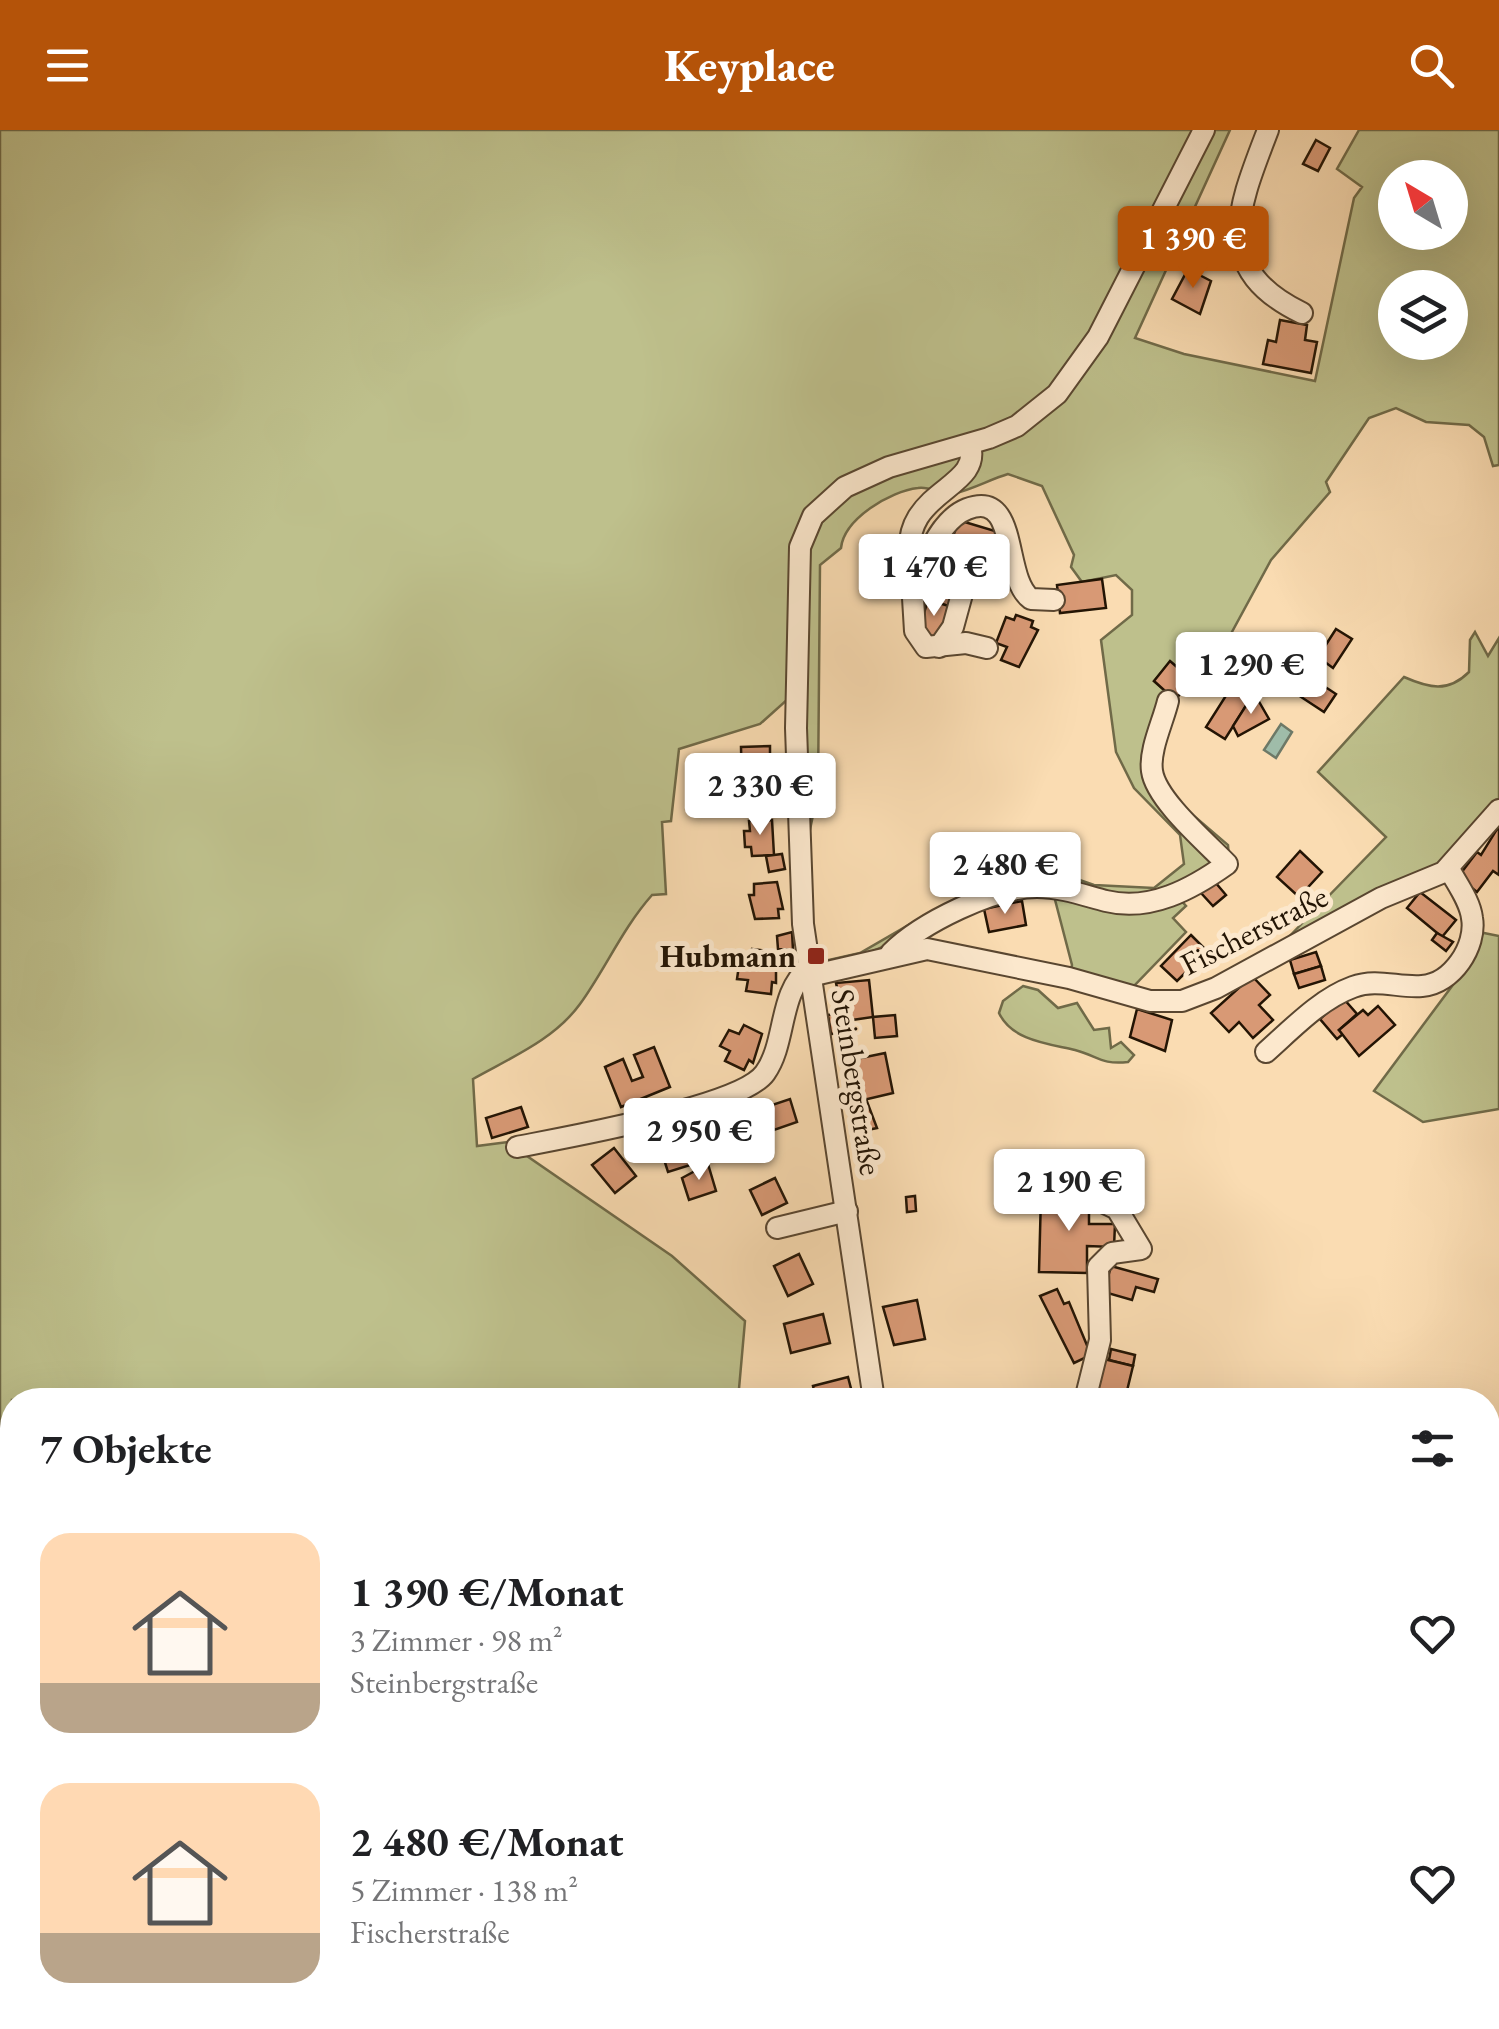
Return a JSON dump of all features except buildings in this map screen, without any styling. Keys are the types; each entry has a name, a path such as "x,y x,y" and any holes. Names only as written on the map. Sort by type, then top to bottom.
{"street":[{"name":"Steinbergstraße","path":"872,1388 810,972 796,728 800,547 813,516 845,487 889,467 970,445 1030,416 1080,366 1204,130"},
{"path":"1268,130 1244,199 1240,245 1250,276 1259,287 1302,313"},
{"path":"970,445 972,457 966,473 929,501 911,526 916,636 922,645 966,644 987,648"},
{"path":"911,565 927,557 958,513 975,507 988,510 998,514 1008,530 1018,587 1030,599 1054,600"},
{"path":"939,647 953,627 965,583"},
{"name":"Fischerstraße","path":"886,958 921,928 1010,892 1049,888 1138,904 1174,894 1228,864 1170,802 1154,778 1154,750 1168,701"},
{"name":"Fischerstraße","path":"810,972 940,950 1150,1001 1182,1001 1448,869 1499,810"},
{"path":"1266,1052 1321,1006 1352,987 1384,982 1420,986 1453,970 1468,947 1472,917 1448,869"},
{"path":"517,1147 607,1130 756,1082 771,1063 792,992 810,972"},
{"path":"1062,1183 1117,1209 1141,1250 1112,1254 1098,1267 1100,1340 1088,1388"},
{"path":"777,1228 847,1210"}],"green space":[{"path":"0,130 1195,130 1119,287 1071,363 1044,394 1000,427 890,459 855,485 792,545 788,699 760,724 679,749 671,821 662,822 666,894 652,895 641,908 580,1004 558,1028 473,1079 477,1146 516,1141 527,1156 672,1256 745,1321 739,1388 0,1388"},
{"path":"1212,130 1230,130 1135,338 1184,354 1315,381 1354,198 1362,187 1337,169 1359,130 1499,130 1499,465 1493,466 1484,437 1469,425 1426,422 1396,408 1369,418 1326,482 1330,492 1271,560 1214,665 1190,665 1183,672 1170,662 1154,681 1169,694 1152,771 1187,810 1228,845 1229,858 1150,899 1036,883 837,966 820,962 860,953 926,915 1035,873 1054,871 1094,885 1154,888 1184,864 1180,835 1134,788 1116,752 1101,640 1132,615 1132,590 1116,575 1082,582 1071,567 1074,555 1042,486 1008,474 956,493 923,488 882,501 859,517 841,548 820,565 818,791 807,844 803,728 810,538 833,505 873,481 978,450 1075,386 1105,341"},
{"path":"1475,632 1488,656 1499,638 1499,804 1459,854 1278,948 1386,837 1318,772 1404,677 1422,684 1446,686 1469,672 1470,640"},
{"path":"1053,892 1178,897 1186,906 1173,918 1186,932 1129,991 1070,974 1072,965"},
{"path":"1479,932 1499,936 1499,1109 1423,1122 1374,1091 1458,978"},
{"path":"1023,986 1038,990 1058,1008 1077,1003 1094,1030 1109,1028 1111,1048 1121,1042 1134,1055 1128,1062 1105,1061 1032,1040 1013,1030 999,1013 1003,1001"}],"shaded area":[{"path":"1281,724 1292,732 1276,758 1264,750"}],"place":[{"name":"Hubmann","path":"816,956"}]}
